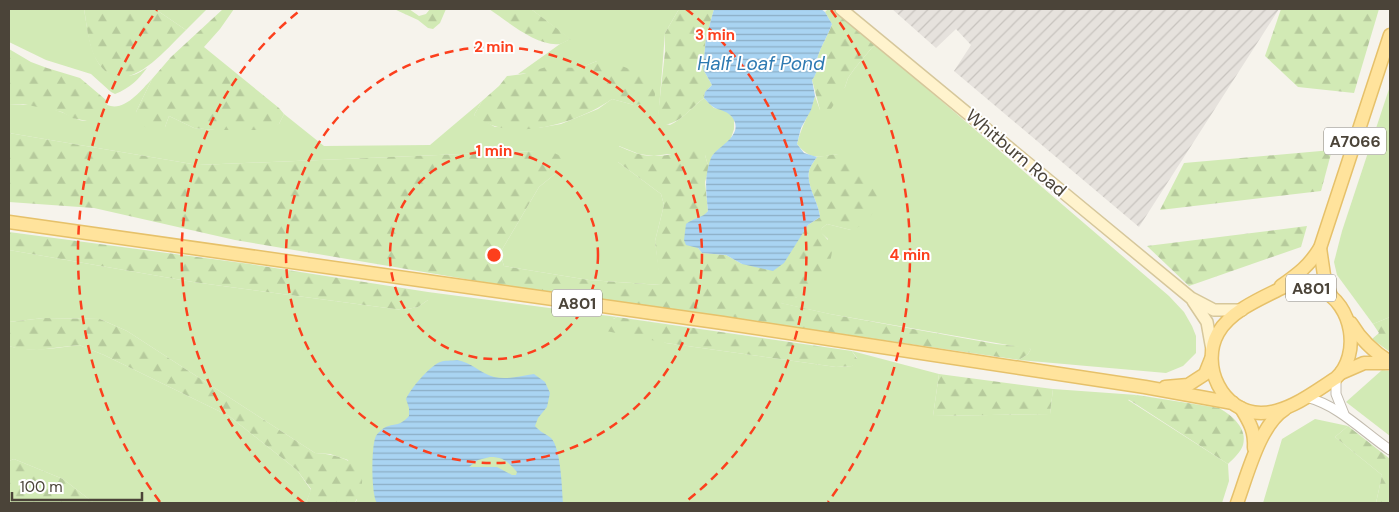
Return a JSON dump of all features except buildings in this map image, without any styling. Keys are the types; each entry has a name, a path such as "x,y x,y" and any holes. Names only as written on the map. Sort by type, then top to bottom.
{"main road":[{"name":"Whitburn Road","path":"841,9 1191,298 1214,310 1242,310"},
{"name":"A7066","path":"1267,295 1301,272 1312,261 1320,248 1390,35"},
{"name":"A801","path":"9,222 723,323 1145,387 1237,406 1251,412 1262,413 1287,407 1339,375 1364,363 1390,362"},
{"name":"A7066","path":"1320,248 1324,276 1331,296"},
{"name":"A801","path":"1145,387 1171,387 1188,384 1205,374 1218,334 1229,319 1267,295 1286,286 1304,286 1322,290 1331,296 1341,306 1362,340 1390,362"},
{"name":"Whitburn Road","path":"1191,298 1207,322 1212,357"},
{"name":"A801","path":"1339,375 1347,361 1351,342 1346,314"},
{"name":"A801","path":"1212,357 1212,369 1215,380 1221,391 1237,406"},
{"path":"1237,503 1261,439 1277,413 1301,399"},
{"path":"1237,406 1248,419 1254,435 1254,458"}],"street":[{"path":"1339,375 1336,394 1344,414"},
{"path":"1301,399 1324,402 1344,414 1390,450"}],"shaded area":[{"path":"892,9 1279,9 1139,227 954,71 971,45 956,29 936,48"}],"green space":[{"path":"9,9 84,9 93,51 103,69 111,74 130,76 147,68 133,83 115,94 91,74 46,60 9,42"},
{"path":"84,9 155,9 186,30 143,69 131,75 119,77 107,73 97,61 90,43"},
{"path":"155,9 207,9 186,30"},
{"path":"223,9 234,9 204,47 279,108 284,114 279,124 266,130 215,130 194,128 169,116 165,127 159,131 146,128 139,122 136,112 152,79 171,57"},
{"path":"394,9 409,9 419,16 426,14 430,9 446,9 440,23 433,29"},
{"path":"489,9 531,9 571,39 560,44 542,41 523,32"},
{"path":"531,9 679,9 665,33 658,122 670,125 684,116 704,98 714,108 727,111 734,119 734,129 730,141 712,156 709,169 705,155 668,154 654,156 639,154 619,146 618,162 661,194 664,205 655,241 661,285 589,280 504,266 500,253 539,187 555,174 535,151 198,165 9,133 9,105 22,104 44,107 86,121 99,116 107,105 120,106 126,103 152,79 136,112 165,127 169,116 194,128 215,130 279,124 284,114 324,146 430,145 482,101 474,115 495,127 538,128 561,124 598,109 612,99 634,105 597,61 580,68 518,74 570,39"},
{"path":"679,9 714,9 706,38 703,69 712,85 705,92 704,98 680,119 662,125 658,122 658,115 665,52 665,33"},
{"path":"828,9 835,9 875,44 848,78 845,87 831,109 820,110 812,80 815,76 818,57 832,24 825,12"},
{"path":"1281,9 1379,9 1354,93 1298,87 1265,56"},
{"path":"875,44 1169,296 1184,312 1196,336 1196,353 1183,366 1166,373 1019,360 1028,354 1031,349 830,314 780,303 797,297 828,239 820,232 822,228 827,224 851,230 838,154 815,156 806,153 797,144 815,96 820,110 845,87 848,78"},
{"path":"9,49 31,62 80,78 106,100 107,105 104,113 94,121 87,121 72,118 62,112 23,104 9,105"},
{"path":"606,60 627,68 654,83 655,95 653,102 634,105 612,99 598,108 563,123 524,129 506,129 489,124 474,115 482,101 507,76 523,74 546,67 580,68 597,61"},
{"path":"1390,86 1390,317 1373,324 1337,275 1334,262 1342,231"},
{"path":"9,133 198,165 535,151 552,152 565,158 555,174 539,187 500,253 504,266 589,280 660,285 655,241 664,205 661,194 618,162 614,153 618,146 649,156 701,149 709,169 705,182 708,211 705,216 691,221 698,248 702,253 726,255 742,264 796,243 808,225 820,217 809,183 809,171 817,157 838,154 865,169 879,184 878,207 863,225 851,230 827,224 822,228 821,232 832,248 826,269 805,292 781,303 830,314 1031,349 1028,354 1019,360 483,282 235,240 94,208 9,202"},
{"path":"1332,150 1321,191 1160,210 1184,163"},
{"path":"1307,226 1301,247 1189,286 1147,246"},
{"path":"9,232 250,264 428,292 428,300 418,307 402,310 193,282 9,250"},
{"path":"9,250 193,282 402,310 418,307 428,300 428,292 617,317 613,319 666,343 836,367 852,366 857,358 852,351 939,374 933,416 1050,414 1053,389 1137,395 1128,400 1228,464 1229,481 1222,503 354,503 357,500 348,460 330,454 315,453 127,331 100,319 44,318 9,322"},
{"path":"617,317 852,351 859,362 852,366 836,367 666,343 606,331 606,326"},
{"path":"1390,317 1390,352 1372,339 1379,333 1373,324"},
{"path":"44,318 100,319 127,331 315,453 340,457 355,465 360,471 362,479 361,488 356,500 354,503 306,503 311,489 297,470 229,416 104,355 79,345 37,350 19,349 9,346 9,322"},
{"path":"79,345 104,355 229,416 297,470 311,490 306,503 94,503 63,479 14,459 9,461 9,346 35,350"},
{"path":"1382,370 1390,371 1390,436 1346,402"},
{"path":"939,374 1053,389 1050,414 933,416"},
{"path":"1137,395 1219,408 1229,414 1241,428 1244,439 1242,448 1228,464 1128,399"},
{"path":"1315,419 1348,426 1335,437 1382,475 1376,503 1263,503 1282,439"},
{"path":"1348,426 1390,459 1390,503 1376,503 1382,475 1335,437"},
{"path":"14,459 63,479 94,503 9,503 9,461"}],"water":[{"name":"Half Loaf Pond","path":"714,9 821,9 832,24 818,57 815,76 812,80 815,96 811,110 801,128 797,144 804,153 817,157 810,169 809,183 820,217 808,225 784,263 773,271 742,264 726,255 702,253 698,248 686,245 684,240 686,224 708,211 706,178 711,158 733,135 735,130 732,117 714,107 704,98 705,92 712,85 703,69 706,38"},
{"path":"457,360 494,377 509,378 534,374 545,382 550,393 547,407 538,418 535,426 551,438 557,450 563,503 377,503 372,470 376,436 384,428 399,423 409,416 406,399 426,373 440,362","holes":["495,457 508,463 517,472 516,475 512,475 497,467 469,467 478,460"]}]}
